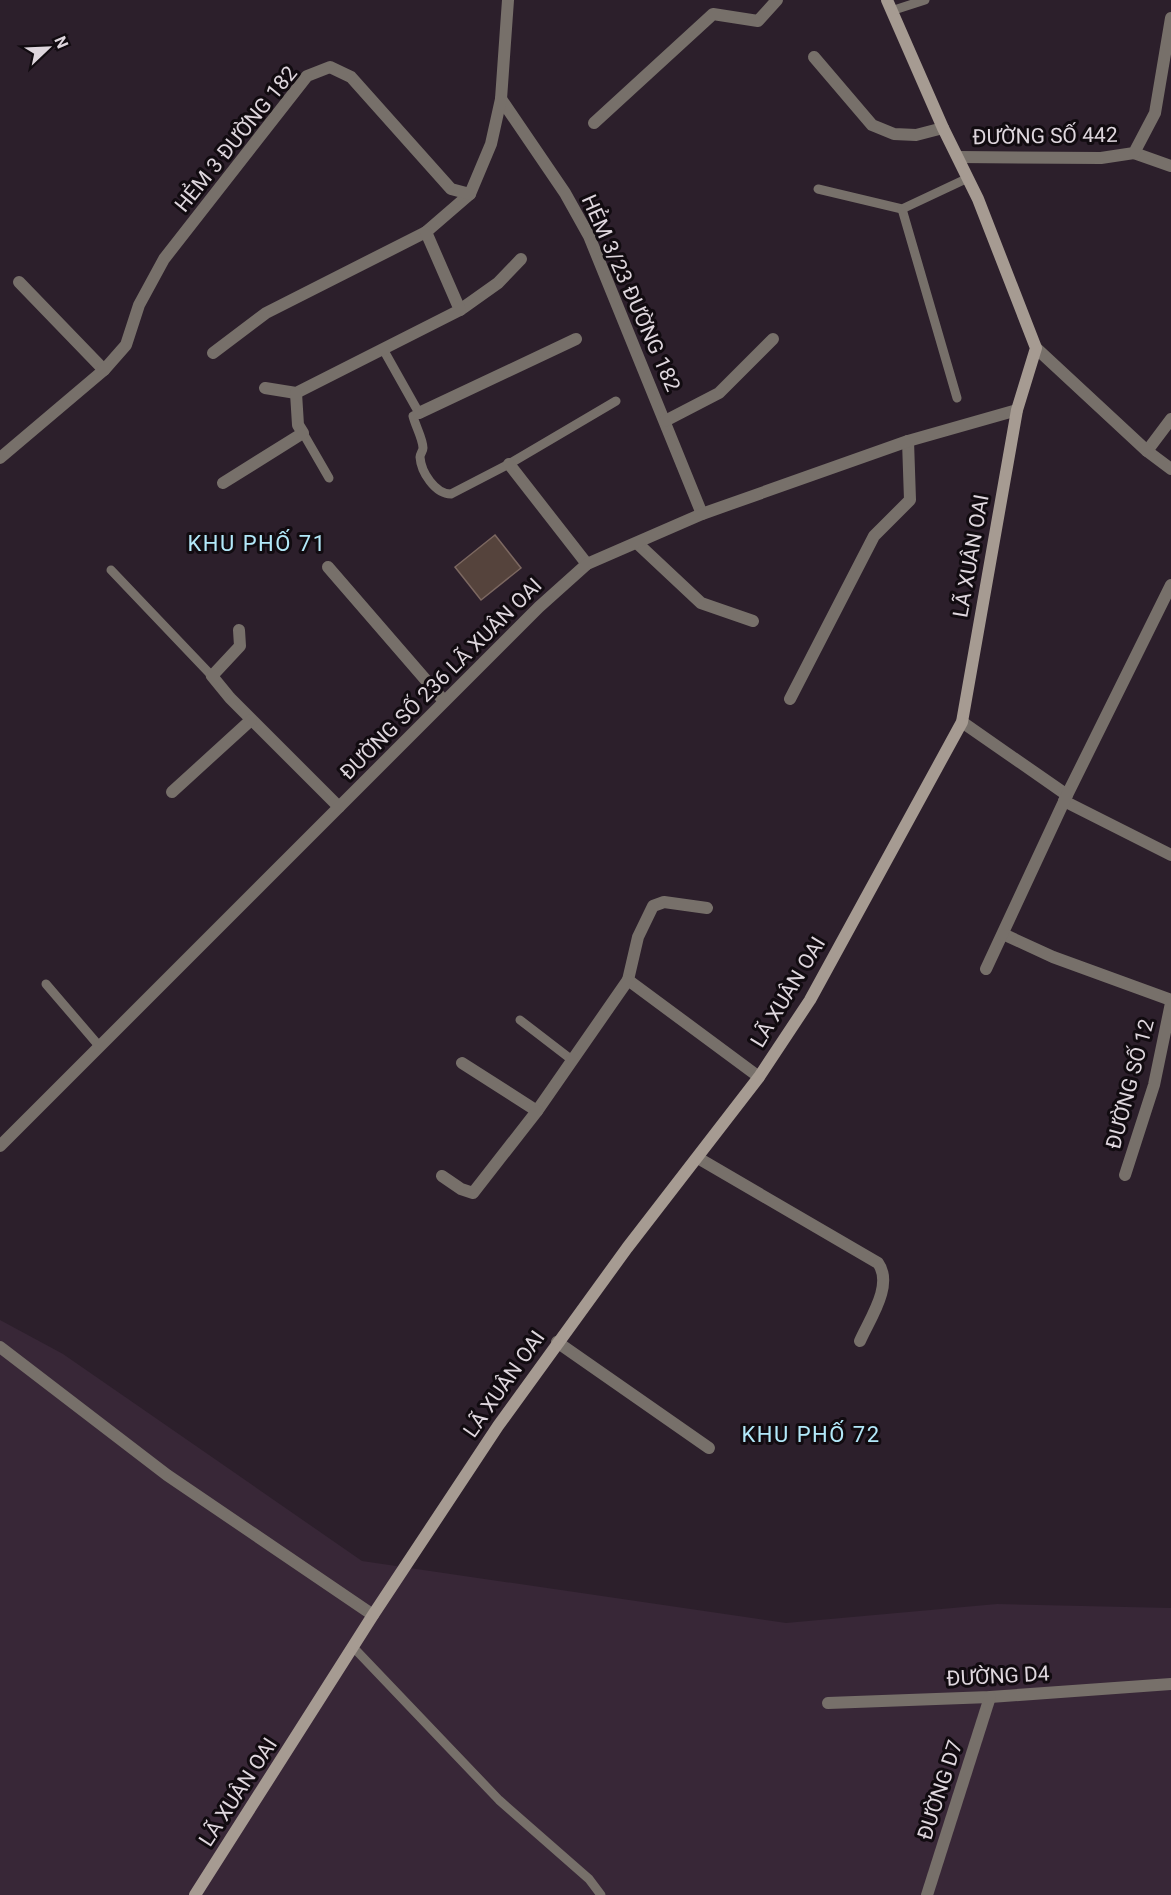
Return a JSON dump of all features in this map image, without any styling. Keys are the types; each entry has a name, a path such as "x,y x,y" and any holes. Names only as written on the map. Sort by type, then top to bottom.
{"main road":[{"path":"889,6 943,128 968,178 1036,348"},
{"name":"LÃ XUÂN OAI","path":"195,1895 373,1615 498,1426 627,1248 759,1077 810,1000 962,722 1017,410 1036,348"}],"street":[{"path":"213,353 266,313 426,232 470,194 491,144 501,99 508,0"},
{"path":"594,123 713,14 758,21 777,0"},
{"name":"ĐƯỜNG SỐ 442","path":"958,157 1101,158 1134,153 1155,113 1167,71 1171,18"},
{"path":"814,57 872,125 894,134 916,135 943,128"},
{"name":"HẺM 3 ĐƯỜNG 182","path":"5,454 104,370 126,345 139,305 164,259 307,76 330,67 351,77 451,189 470,194"},
{"name":"HẺM 3/23 ĐƯỜNG 182","path":"501,99 566,194 589,236 702,514"},
{"path":"1134,153 1171,166"},
{"path":"426,232 460,310"},
{"path":"265,388 296,393 460,310 498,283 521,259"},
{"path":"20,282 104,370"},
{"path":"419,413 576,339"},
{"path":"665,421 719,393 773,339"},
{"path":"1036,348 1147,451 1171,469"},
{"path":"223,483 303,433 298,425 296,393"},
{"name":"ĐƯỜNG SỐ 236 LÃ XUÂN OAI","path":"0,1146 444,701 587,564 702,514 909,441 1017,410"},
{"path":"1147,451 1171,420"},
{"path":"0,441 5,454"},
{"path":"790,699 874,536 910,500 909,441"},
{"path":"509,464 587,564"},
{"path":"637,543 701,603 753,621"},
{"path":"328,567 444,701"},
{"path":"986,969 1065,798 1171,585"},
{"path":"239,630 240,646 212,676 251,720 339,807"},
{"path":"172,792 251,720"},
{"path":"962,722 1065,798 1171,855"},
{"path":"442,1176 461,1189 473,1193 537,1111 628,980 638,937 653,906 664,902 707,908"},
{"path":"1003,934 1053,957 1171,1001"},
{"path":"628,980 759,1077"},
{"name":"ĐƯỜNG SỐ 12","path":"1125,1175 1154,1085 1171,1001"},
{"path":"462,1063 537,1111"},
{"path":"698,1158 878,1263 884,1273 882,1291 860,1341"},
{"path":"557,1342 710,1448"},
{"path":"0,1347 167,1475 373,1615"},
{"name":"ĐƯỜNG D4","path":"828,1703 990,1697 1171,1683"},
{"name":"ĐƯỜNG D7","path":"927,1895 990,1697"}],"lane":[{"path":"889,6 925,0"},
{"path":"818,189 902,209 968,178"},
{"path":"902,209 957,399"},
{"path":"383,349 419,413 412,416 423,447 420,455 424,471 437,490 444,494 451,494 509,464 616,401"},
{"path":"303,433 329,478"},
{"path":"111,570 212,676"},
{"path":"46,984 100,1047"},
{"path":"520,1020 572,1060"},
{"path":"353,1647 499,1800 589,1879 601,1895"}],"shaded area":[{"path":"0,1320 63,1354 362,1561 786,1623 997,1604 1171,1608 1171,1895 0,1895"}],"building":[{"path":"495,535 521,568 481,600 455,567"}],"district":[{"name":"KHU PHỐ 71","path":"257,543"},
{"name":"KHU PHỐ 72","path":"811,1434"}]}
